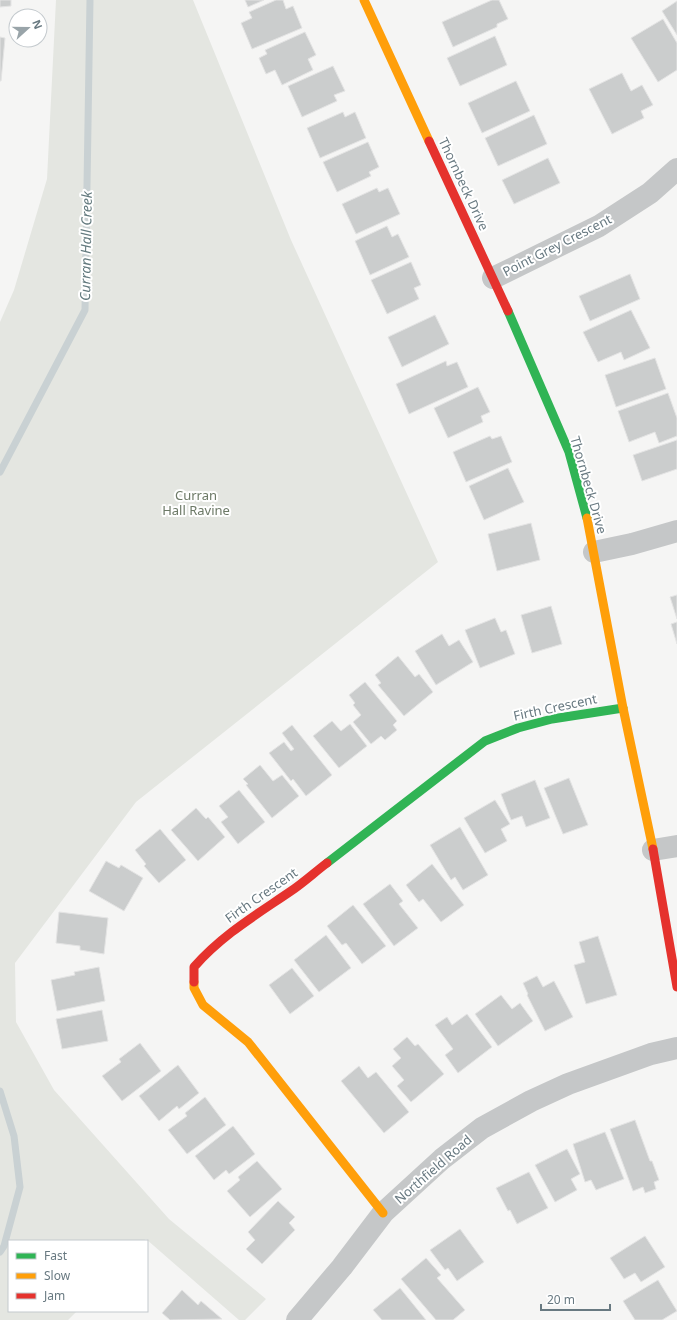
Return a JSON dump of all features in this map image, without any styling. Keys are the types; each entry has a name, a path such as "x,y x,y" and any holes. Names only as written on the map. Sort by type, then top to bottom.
{"street":[{"name":"Thornbeck Drive","path":"365,0 493,278 569,452 586,512 623,708 653,850 677,987"},
{"name":"Point Grey Crescent","path":"493,278 600,226 650,193 677,169"},
{"path":"594,552 632,544 677,531"},
{"name":"Firth Crescent","path":"383,1214 248,1042 203,1005 194,988 194,967 206,951 258,911 291,891 485,741 512,729 543,721 623,708"},
{"path":"653,850 677,846"},
{"name":"Northfield Road","path":"297,1320 342,1267 383,1214 442,1158 482,1128 531,1101 568,1084 651,1054 677,1048"}],"green space":[{"name":"Curran Hall Ravine","path":"56,0 193,0 291,240 438,562 136,802 15,963 16,1022 54,1090 169,1219 266,1299 245,1320 239,1320 146,1239 8,1240 8,1312 76,1312 68,1320 0,1320 0,322 14,290 47,179"}],"building":[{"path":"0,0 11,0 11,6 0,7"},
{"path":"245,0 264,0 248,7"},
{"path":"276,0 283,0 286,9 293,6 302,28 252,49 241,23 252,18 249,12"},
{"path":"492,0 499,0 508,19 497,24 497,27 453,47 442,22"},
{"path":"677,1 677,35 662,11"},
{"path":"663,19 677,43 677,70 658,82 631,38"},
{"path":"305,32 316,55 308,59 313,70 282,85 275,70 266,74 259,58 267,54 265,50"},
{"path":"495,36 507,65 460,86 447,58"},
{"path":"0,37 5,38 1,81 0,81"},
{"path":"333,66 345,91 334,95 337,101 302,117 288,86"},
{"path":"622,73 631,91 642,85 653,105 641,111 644,118 612,134 589,89"},
{"path":"516,81 530,111 482,133 468,103"},
{"path":"343,112 345,117 355,112 366,138 320,158 307,128"},
{"path":"534,115 547,144 498,166 485,138"},
{"path":"368,142 379,167 369,172 371,176 337,192 323,162"},
{"path":"548,158 560,183 514,204 502,180"},
{"path":"377,188 379,192 388,188 400,214 356,234 342,204"},
{"path":"387,226 392,237 398,234 409,257 370,275 355,241"},
{"path":"411,262 421,285 414,288 419,299 387,314 371,280"},
{"path":"630,274 640,299 590,321 579,296"},
{"path":"631,310 650,348 624,360 621,352 598,362 583,332"},
{"path":"435,315 449,344 402,367 388,337"},
{"path":"655,358 666,389 616,407 605,375"},
{"path":"446,361 447,366 457,362 468,387 409,414 396,384"},
{"path":"478,387 490,412 481,416 483,422 448,438 434,408"},
{"path":"668,393 677,418 677,436 659,443 655,432 629,442 618,411"},
{"path":"490,436 492,439 501,436 512,462 466,482 453,452"},
{"path":"677,440 677,469 642,481 633,455"},
{"path":"508,468 524,502 484,520 469,486"},
{"path":"531,523 540,560 497,571 488,534"},
{"path":"677,595 677,619 670,597"},
{"path":"551,606 562,644 532,653 521,615"},
{"path":"495,618 501,632 506,630 515,654 480,668 465,630"},
{"path":"677,622 677,644 671,624"},
{"path":"442,634 449,646 459,640 473,662 436,685 415,651"},
{"path":"398,656 415,677 419,674 433,692 404,716 378,685 381,683 375,675"},
{"path":"365,682 397,721 393,725 397,730 385,740 381,736 371,744 353,722 361,715 353,705 355,703 349,695"},
{"path":"332,721 341,731 350,724 367,746 339,768 313,736"},
{"path":"292,725 332,775 306,796 293,779 291,781 269,753 284,742 291,751 294,749 282,733"},
{"path":"260,765 273,781 282,775 299,796 272,818 243,779"},
{"path":"569,778 588,825 563,834 544,788"},
{"path":"535,780 550,818 526,827 522,816 511,820 501,794"},
{"path":"239,790 265,822 238,844 221,822 228,817 219,806"},
{"path":"495,800 510,824 501,829 507,841 485,853 464,818"},
{"path":"196,808 206,819 208,817 225,837 198,861 171,830"},
{"path":"460,827 488,875 463,890 455,877 451,880 430,845"},
{"path":"160,829 186,860 159,883 144,866 146,864 135,850"},
{"path":"106,861 119,868 121,865 143,878 124,911 89,891"},
{"path":"432,864 464,905 441,922 423,899 419,902 406,885"},
{"path":"390,884 403,901 399,904 418,928 394,946 363,904"},
{"path":"353,905 386,946 362,964 346,943 342,945 327,926"},
{"path":"59,912 108,918 104,954 80,950 80,946 56,943"},
{"path":"326,935 351,968 319,992 294,960"},
{"path":"598,936 617,995 586,1004 574,965 585,962 579,942"},
{"path":"99,967 105,1001 57,1011 51,980 75,975 74,972"},
{"path":"292,968 314,996 290,1014 269,985"},
{"path":"537,976 543,987 554,981 573,1017 545,1031 527,995 528,994 523,983"},
{"path":"501,995 512,1009 520,1003 533,1021 498,1046 475,1014"},
{"path":"102,1010 108,1041 62,1049 56,1019"},
{"path":"467,1014 492,1047 458,1073 445,1055 453,1049 435,1025 447,1017 452,1025"},
{"path":"407,1037 415,1046 418,1044 444,1074 411,1102 397,1086 404,1080 392,1066 401,1058 393,1049"},
{"path":"140,1043 161,1071 122,1101 102,1076 121,1062 119,1059"},
{"path":"178,1065 199,1093 179,1109 177,1106 159,1121 139,1096"},
{"path":"359,1066 368,1078 376,1072 409,1112 384,1133 341,1081"},
{"path":"205,1097 226,1125 187,1154 168,1130 187,1116 185,1113"},
{"path":"635,1120 650,1161 652,1161 659,1180 654,1182 656,1189 645,1193 643,1187 633,1191 610,1129"},
{"path":"233,1126 255,1154 229,1174 226,1170 214,1180 195,1156"},
{"path":"605,1132 624,1179 596,1190 591,1180 585,1182 573,1144"},
{"path":"567,1149 580,1174 571,1179 577,1190 555,1202 535,1165"},
{"path":"257,1161 282,1189 250,1217 227,1191 240,1180 238,1177"},
{"path":"529,1172 548,1208 517,1224 510,1210 508,1211 496,1188"},
{"path":"278,1201 295,1217 289,1223 295,1230 262,1264 246,1249 255,1240 248,1232"},
{"path":"460,1229 484,1262 457,1281 448,1268 445,1270 430,1250"},
{"path":"645,1236 665,1267 641,1282 635,1273 624,1279 610,1258"},
{"path":"426,1258 441,1275 437,1278 465,1310 453,1320 436,1320 401,1279"},
{"path":"658,1280 677,1311 662,1320 635,1320 623,1301"},
{"path":"400,1288 426,1320 382,1320 373,1310"},
{"path":"182,1290 198,1305 201,1301 222,1319 170,1320 162,1313"}],"waterway":[{"name":"Curran Hall Creek","path":"0,472 85,310 90,0"},
{"name":"Curran Hall Creek","path":"0,1091 14,1136 20,1187 4,1246 0,1252"}],"traffic: fast":[{"path":"508,311 569,452 587,518"},
{"path":"327,863 485,741 518,728 552,719 623,708"}],"traffic: slow":[{"path":"364,0 429,141"},
{"path":"587,518 623,708 653,849"},
{"path":"194,982 194,988 203,1005 248,1042 383,1213"}],"traffic: jam":[{"path":"429,141 508,311"},
{"path":"653,849 677,987"},
{"path":"194,982 194,967 216,945 240,926 296,888 327,863"}]}
